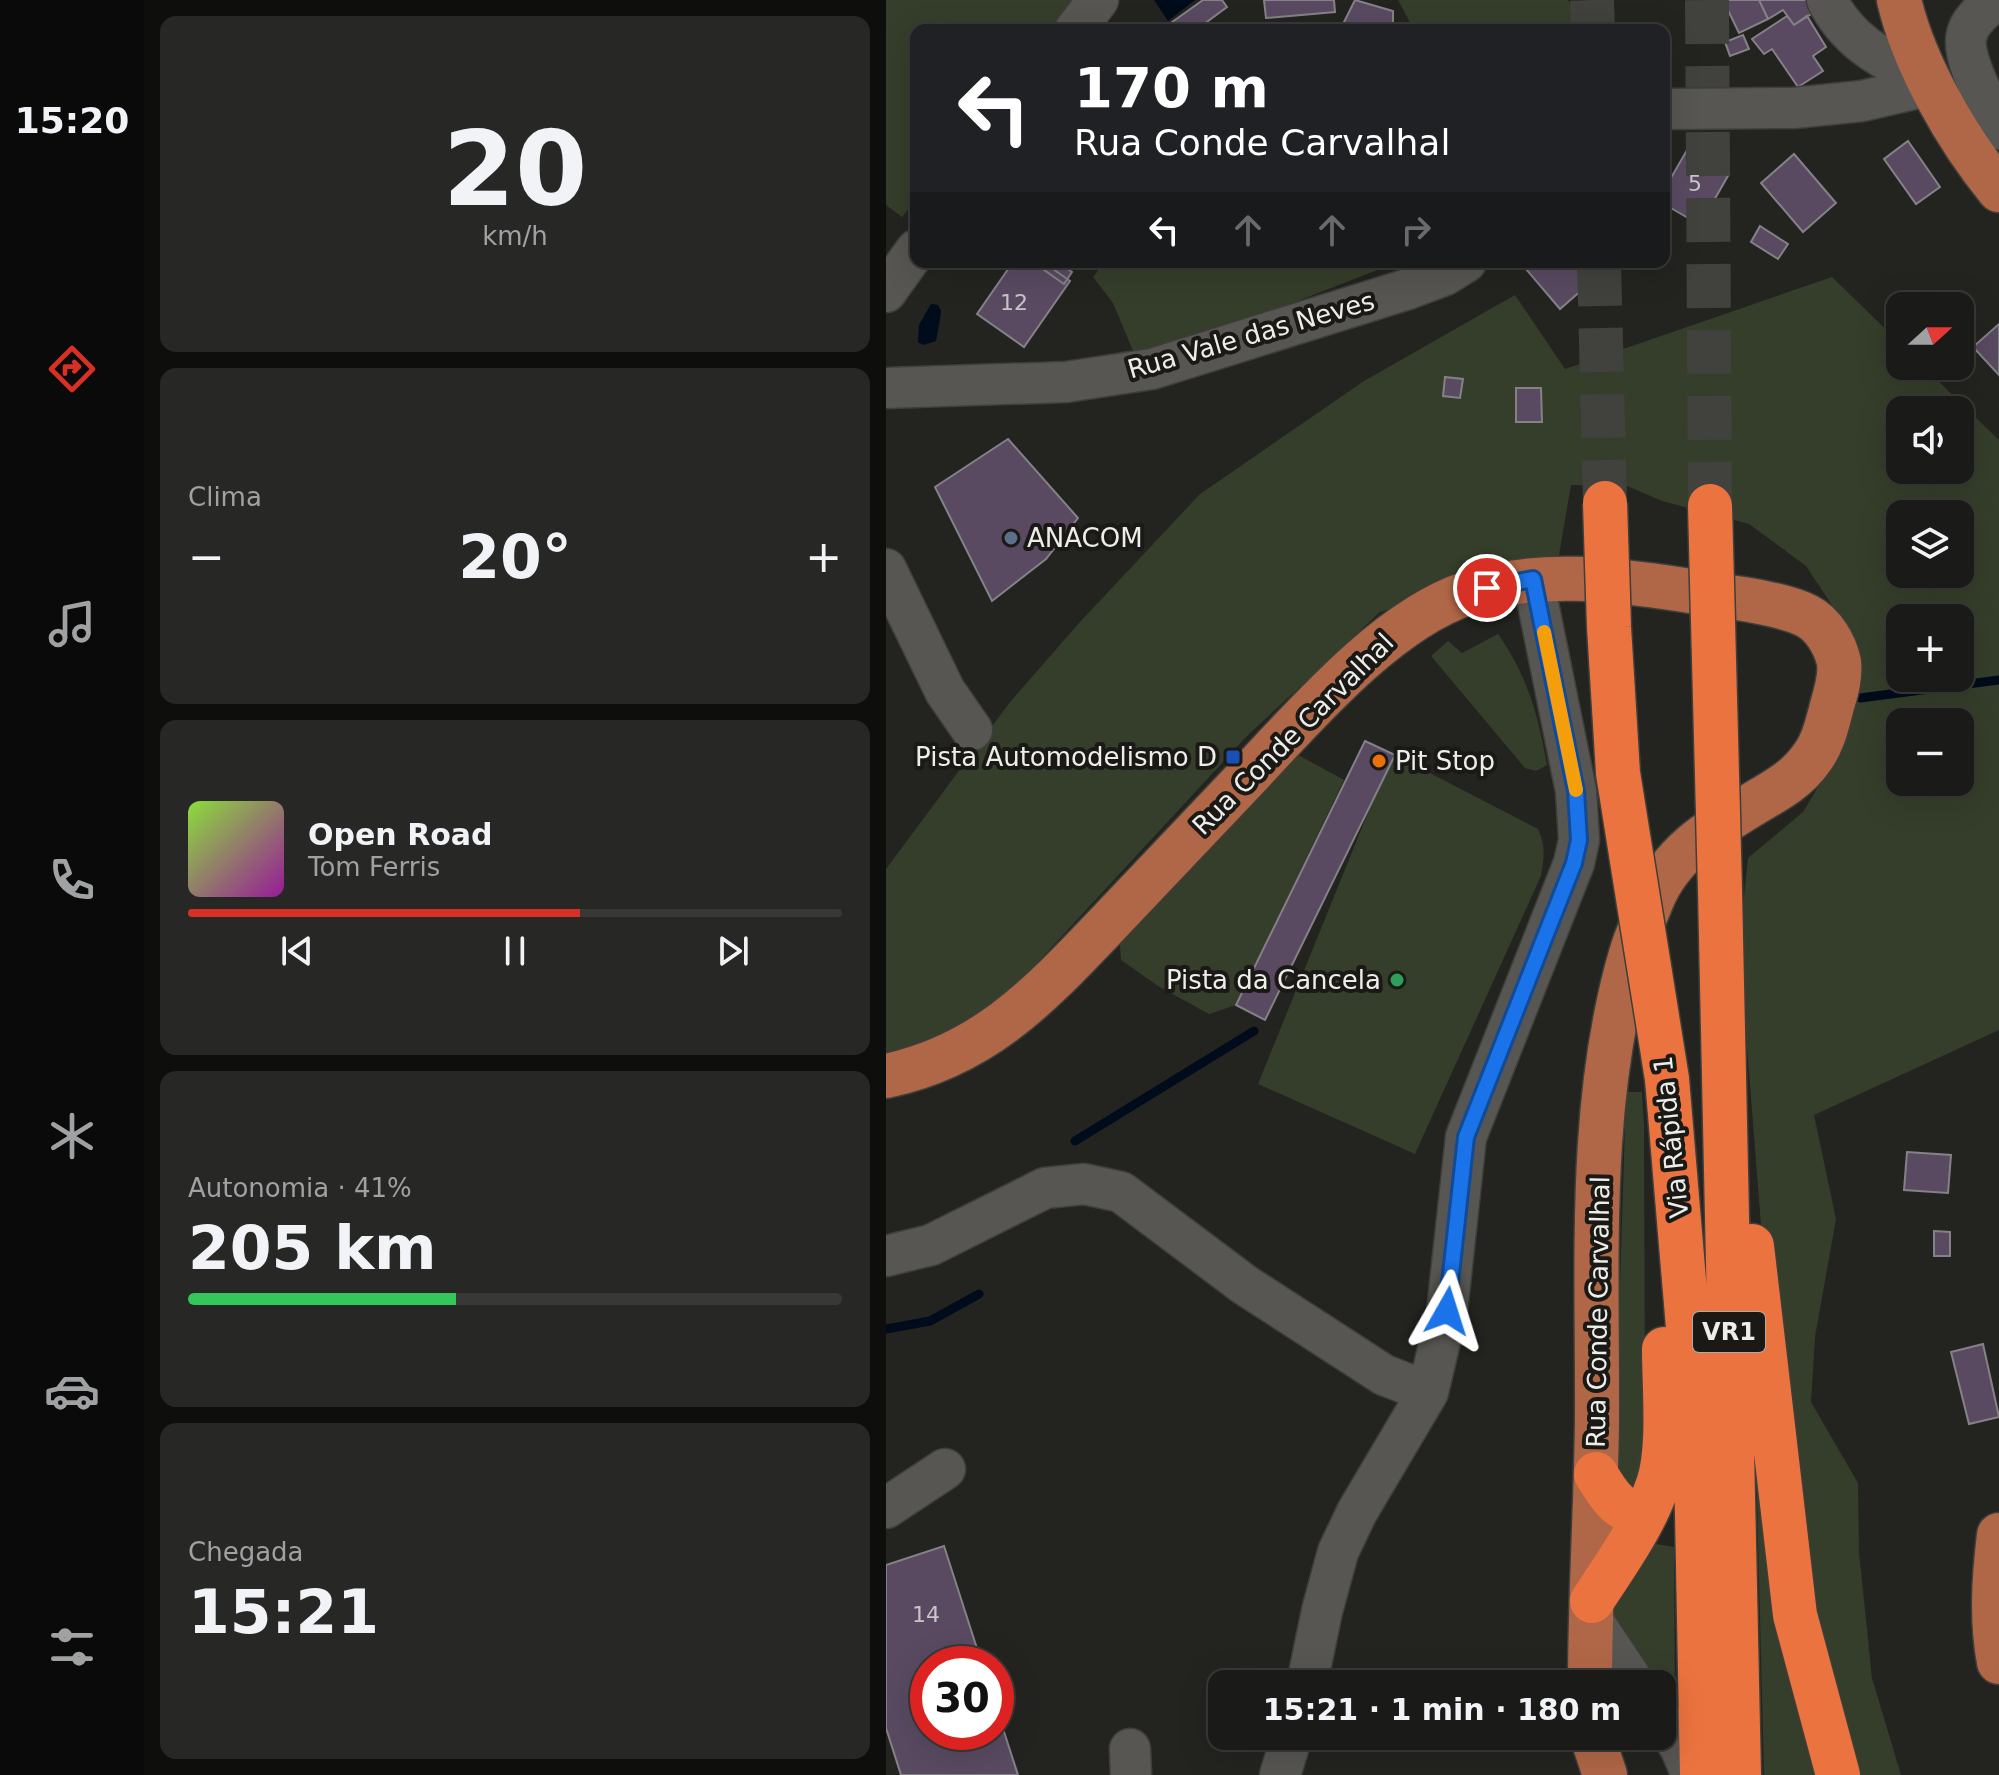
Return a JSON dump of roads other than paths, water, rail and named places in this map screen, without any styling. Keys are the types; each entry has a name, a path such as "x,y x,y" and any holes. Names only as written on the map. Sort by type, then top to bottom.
{"highway":[{"name":"Via Rápida 1","path":"1605,503 1618,773 1668,1091 1695,1410 1702,1775"},
{"name":"Via Rápida 1","path":"1710,506 1739,1775"},
{"path":"1722,1053 1748,1210 1795,1615 1838,1775"},
{"path":"1591,1610 1649,1507 1659,1481 1663,1450 1664,1177 1668,1091"},
{"path":"1596,1474 1607,1492 1626,1510 1637,1512 1649,1507"}],"main road":[{"path":"1899,0 1931,85 1997,183"},
{"name":"Rua Conde Carvalhal","path":"886,1076 944,1059 988,1036 1040,995 1310,709 1405,624 1433,607 1468,593 1533,579 1622,581 1748,601 1808,616 1825,631 1839,660 1839,684 1821,744 1808,764 1783,786 1685,849 1668,868 1632,949 1617,1008 1603,1101 1598,1222 1590,1670"},
{"path":"1999,1535 1994,1582 1999,1662"},
{"path":"1597,1750 1605,1775"}],"street":[{"path":"1080,24 1098,0"},
{"path":"1827,0 1835,16 1860,45 1931,85"},
{"path":"1995,0 1977,17 1966,35 1970,66 1999,129"},
{"path":"1670,109 1808,106 1862,101 1931,85"},
{"path":"886,292 910,258"},
{"name":"Rua Vale das Neves","path":"886,388 1066,382 1152,369 1405,290 1456,268"},
{"path":"886,569 945,691 972,730"},
{"path":"1310,1670 1338,1552 1357,1512 1428,1392 1447,1311 1466,1137 1574,863 1579,840 1576,791 1533,579"},
{"path":"886,1256 931,1245 1045,1188 1084,1184 1121,1192 1245,1285 1384,1375 1428,1392"},
{"path":"886,1508 945,1469"},
{"path":"1591,1610 1627,1670"},
{"path":"1676,1741 1692,1775"},
{"path":"1280,1775 1288,1750"}],"water":[{"path":"1154,0 1195,0 1168,21"},
{"path":"931,304 938,305 941,311 937,339 923,345 918,342 919,325"}],"waterway":[{"path":"1860,698 1999,680"},
{"path":"1075,1141 1254,1031"},
{"path":"886,1329 930,1321 979,1294"}],"tunnel":[{"path":"1592,0 1593,24"},
{"path":"1707,0 1710,506"},
{"path":"1599,268 1605,503"}],"place":[{"name":"ANACOM","path":"1011,538"},
{"name":"Pista Automodelismo D","path":"1233,757"},
{"name":"Pit Stop","path":"1379,761"},
{"name":"Pista da Cancela","path":"1397,980"}]}
